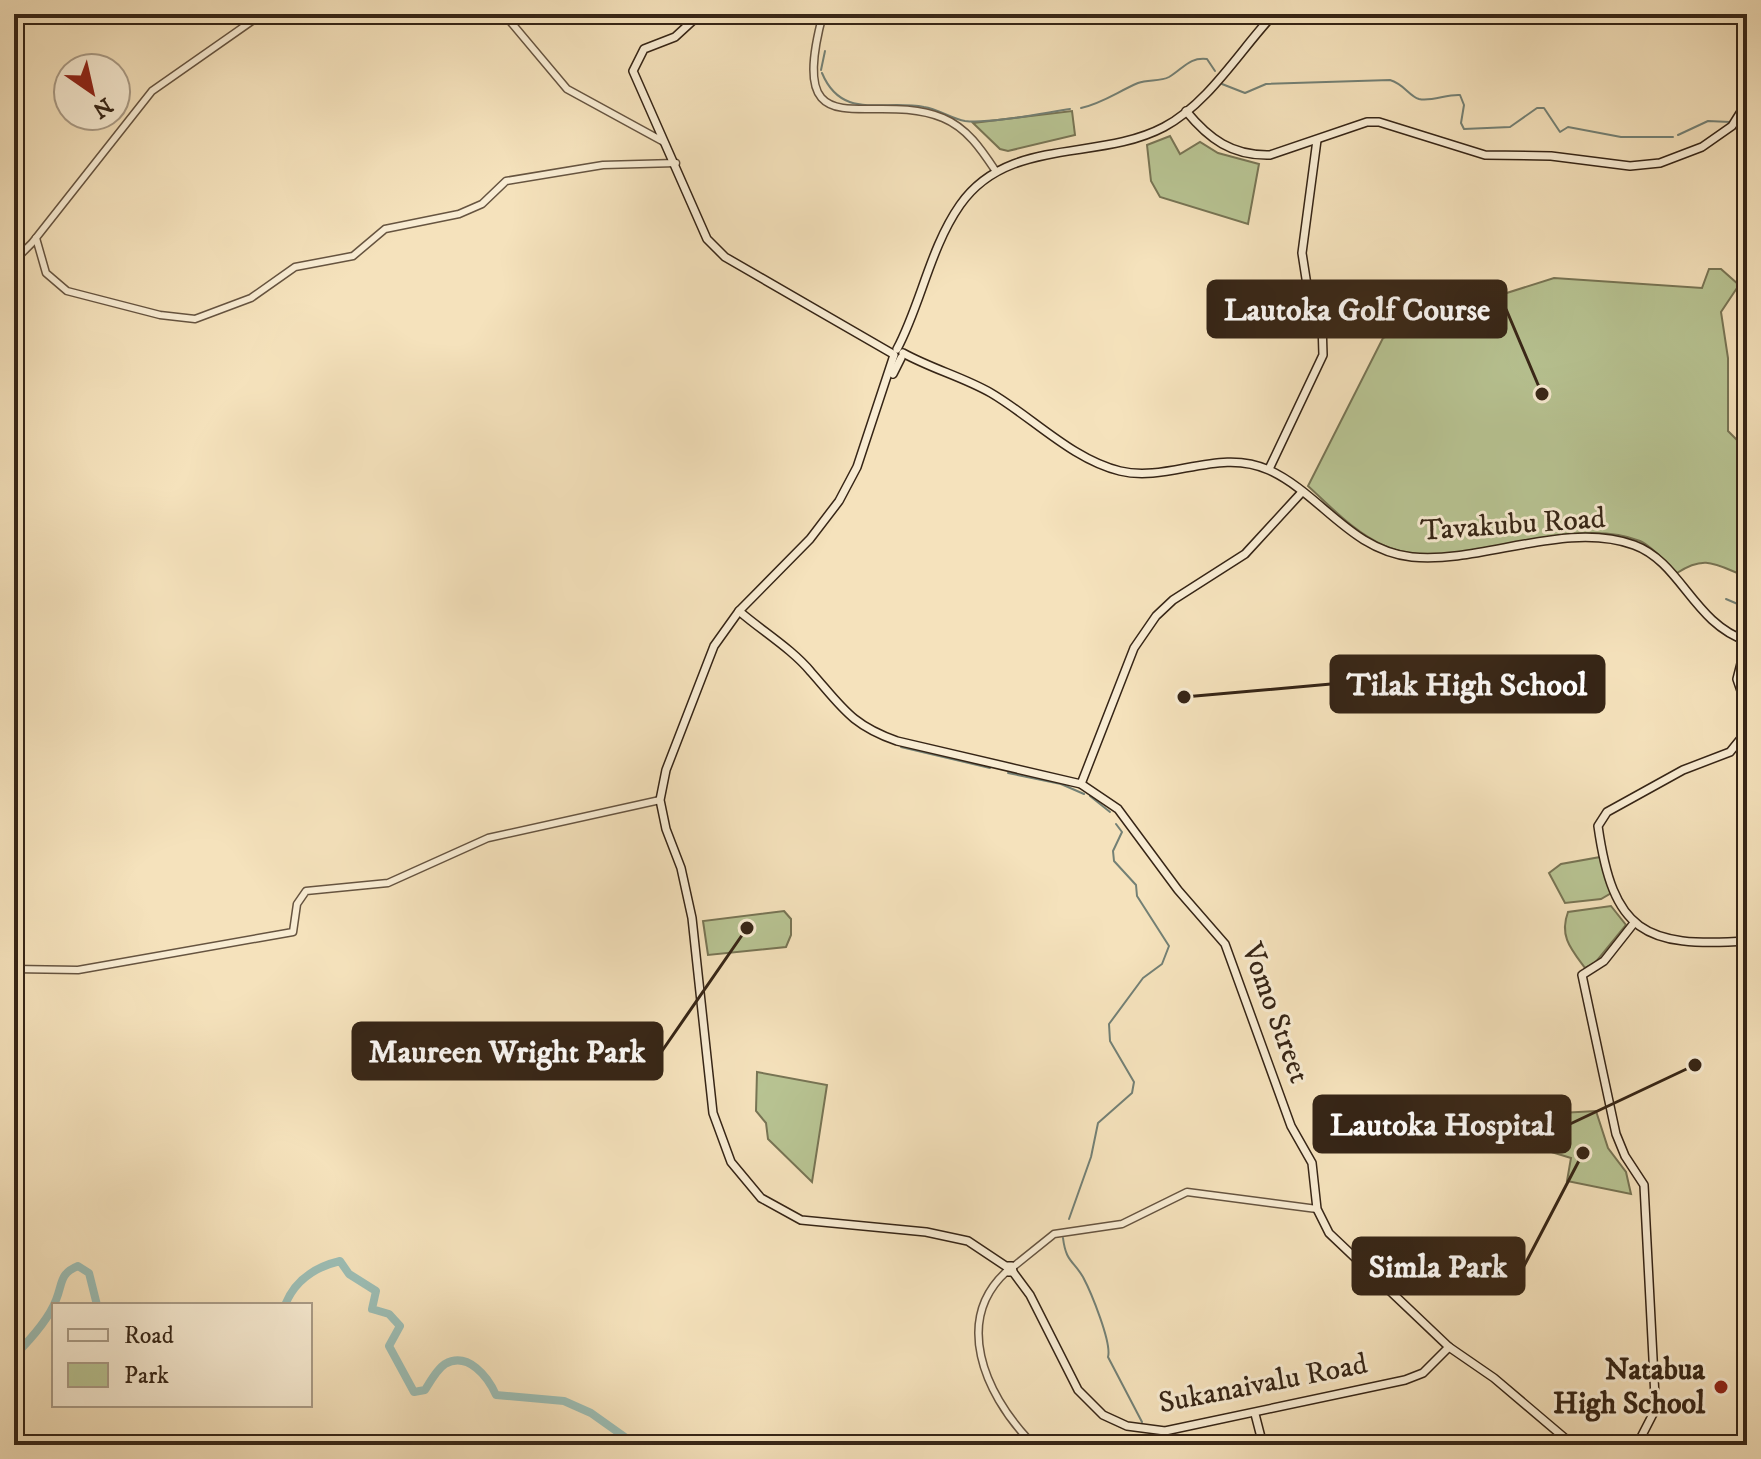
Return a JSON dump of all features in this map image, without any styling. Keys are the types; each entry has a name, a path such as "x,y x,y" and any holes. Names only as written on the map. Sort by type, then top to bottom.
{"main road":[{"name":"Tavakubu Road","path":"700,14 675,37 644,49 633,71 712,245 742,267 872,341 975,384 1020,410 1056,438 1119,471 1135,473 1222,462 1269,469 1353,535 1387,551 1412,557 1588,538 1635,545 1659,561 1708,618 1747,640"},
{"name":"Sukanaivalu Road","path":"1274,14 1186,111 1148,135 1024,160 995,170 961,204 943,236 857,467 830,514 739,611 714,646 666,770 660,800 666,829 681,868 692,918 713,1113 731,1162 761,1198 801,1220 926,1232 968,1241 1010,1269 1030,1295 1078,1390 1114,1422 1146,1431 1165,1431 1255,1414 1405,1380 1423,1373 1449,1347"},
{"path":"1186,111 1218,143 1240,152 1270,155 1367,122 1379,122 1485,155 1551,156 1638,165 1660,163 1702,147 1732,126 1747,102"},
{"path":"1269,469 1318,372 1323,355 1322,322 1307,285 1302,253 1317,140"},
{"path":"1081,784 1134,648 1156,616 1173,600 1245,554 1302,492"},
{"name":"Vomo Street","path":"739,611 811,671 851,719 869,731 897,741 1081,784 1118,809 1178,890 1221,936 1291,1126 1312,1163 1317,1209 1337,1243 1449,1347 1494,1378 1573,1445"},
{"path":"1747,640 1737,679 1747,708"},
{"path":"1747,716 1747,731 1730,752 1683,770 1607,812 1598,826 1601,851 1614,896 1634,923 1663,939 1682,943 1747,941"},
{"path":"1634,923 1604,961 1582,975 1616,1134 1625,1156 1644,1185 1655,1397 1654,1412 1637,1445"},
{"path":"1255,1414 1263,1445"}],"street":[{"path":"14,261 36,238 152,91 262,14"},
{"path":"504,14 567,89 665,143"},
{"path":"823,14 811,73 816,87 831,105 853,111 896,110 943,118 967,133 995,170"},
{"path":"36,238 46,273 67,291 160,315 195,319 251,298 295,267 353,256 385,229 471,209 482,204 506,181 603,165 676,163"},
{"path":"14,969 78,970 293,932 297,904 306,891 388,883 488,838 660,800"},
{"path":"1028,1439 1012,1422 990,1382 978,1347 980,1314 985,1296 989,1287 1010,1269 1054,1234 1122,1224 1187,1192 1317,1209"}],"green space":[{"path":"1072,111 1075,135 1008,151 1000,149 973,123"},
{"path":"1170,136 1180,154 1200,142 1218,153 1259,164 1248,224 1160,197 1151,181 1147,145"},
{"path":"1709,269 1721,269 1739,285 1721,312 1728,358 1728,431 1747,450 1747,577 1711,563 1696,564 1677,573 1640,541 1610,534 1545,538 1478,551 1414,554 1385,546 1364,534 1308,486 1383,338 1415,322 1554,278 1702,288"},
{"path":"1606,856 1613,892 1601,899 1565,903 1549,873 1561,864"},
{"path":"1611,906 1626,925 1595,963 1585,968 1566,935 1568,912"},
{"path":"784,911 791,919 791,935 786,947 708,955 703,921"},
{"path":"757,1072 827,1085 812,1182 768,1139 766,1123 756,1111"},
{"path":"1596,1111 1608,1148 1626,1172 1631,1194 1567,1181 1571,1158 1538,1148 1523,1115"}],"waterway":[{"path":"821,70 825,51"},
{"path":"1081,108 1138,83 1165,79 1196,60 1207,59 1215,71"},
{"path":"822,73 830,88 852,103 924,107 965,121 1002,120 1070,109"},
{"path":"1222,84 1245,93 1266,84 1390,80 1419,99 1460,95 1464,105 1461,123 1464,129 1510,127 1537,108 1544,108 1560,132 1568,127 1621,137 1673,137"},
{"path":"1678,135 1708,121 1730,122"},
{"path":"1743,127 1747,129"},
{"path":"1726,599 1747,608"},
{"path":"901,747 990,768"},
{"path":"1008,773 1061,784 1084,794"},
{"path":"1090,796 1110,812"},
{"path":"1069,1219 1091,1157 1098,1123 1132,1093 1134,1082 1110,1041 1109,1024 1143,978 1162,964 1169,946 1137,896 1136,885 1114,861 1113,851 1122,832 1116,824"},
{"path":"1063,1238 1068,1256 1083,1277 1095,1305 1104,1329 1108,1357 1142,1422"},
{"path":"286,1303 294,1288 307,1276 340,1261 349,1274 376,1291 372,1309 389,1314 400,1326 389,1346 414,1392 425,1390 445,1364 462,1361 476,1368 496,1395 564,1401 591,1413 636,1445"},
{"path":"54,1303 62,1280 78,1266 89,1273 96,1303"},
{"path":"14,1356 32,1337 52,1308"},
{"path":"1152,1445 1163,1445"}],"place":[{"name":"Lautoka Golf Course","path":"1542,394"},
{"name":"Tilak High School","path":"1184,697"},
{"name":"Maureen Wright Park","path":"747,928"},
{"name":"Lautoka Hospital","path":"1695,1065"},
{"name":"Simla Park","path":"1583,1153"},
{"name":"Natabua High School","path":"1721,1387"}]}
